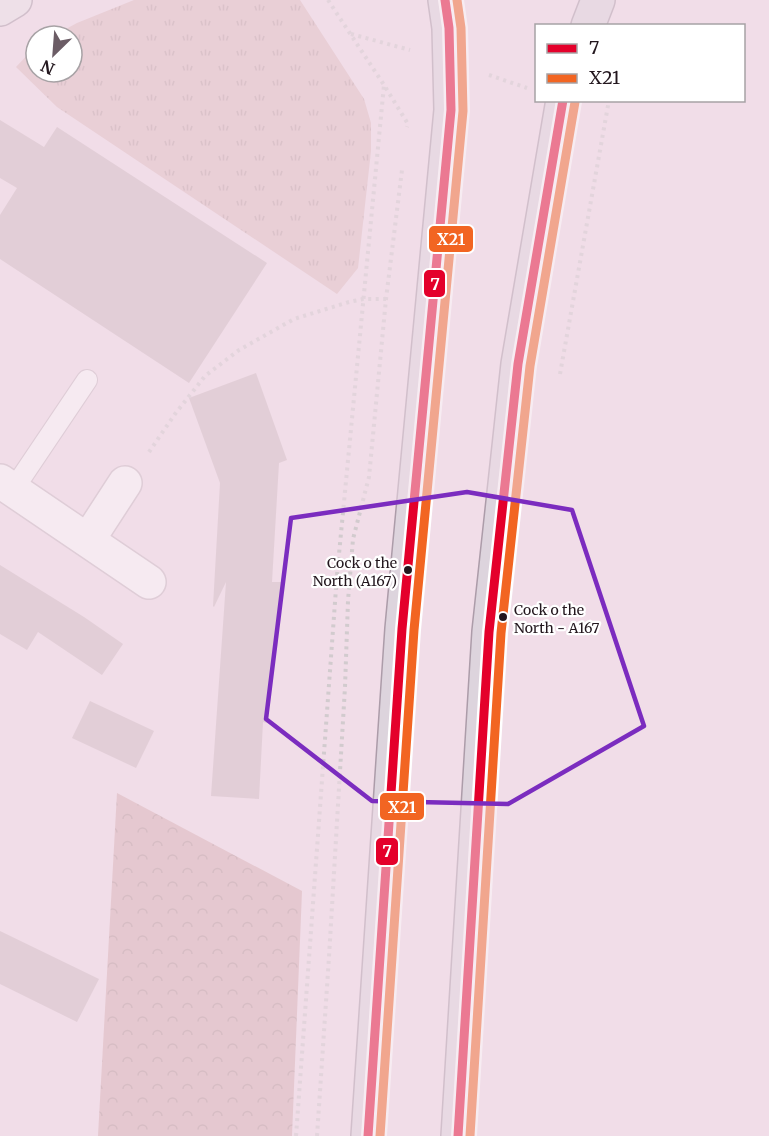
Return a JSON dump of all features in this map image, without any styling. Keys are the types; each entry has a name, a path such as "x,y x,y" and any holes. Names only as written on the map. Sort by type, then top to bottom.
{"highway":[{"path":"368,1136 402,629 451,110 449,28 445,0"},
{"path":"589,24 598,0"},
{"path":"458,1136 489,632 518,364 563,102"}],"main road":[{"path":"0,9 15,0"}],"street":[{"path":"88,540 125,483"},
{"path":"7,485 149,582"}],"lane":[{"path":"7,485 87,380"}],"path":[{"path":"328,0 408,124 406,136"},
{"path":"296,1136 337,575 384,85"},
{"path":"560,375 609,102"},
{"path":"317,1136 353,539 369,477 386,298 403,159"},
{"path":"125,483 205,376 239,350 294,319 349,302 386,298"}],"highlighted area":[{"path":"467,492 572,510 644,726 508,804 372,801 266,719 291,518"}],"green space":[{"path":"134,0 300,0 364,99 371,123 371,151 358,268 337,294 57,107 33,84 84,84 84,24 75,24"},
{"path":"24,59 24,75 16,67"},
{"path":"117,793 302,891 292,1136 98,1136"}],"building":[{"path":"0,120 44,147 57,127 267,263 189,383 0,259 0,215 17,188 0,178"},
{"path":"256,373 287,460 279,463 272,582 282,582 277,647 275,647 267,723 263,722 259,799 211,796 226,582 214,607 220,483 189,398"},
{"path":"0,565 123,644 102,675 38,632 27,650 0,634"},
{"path":"90,701 154,731 136,768 72,738"},
{"path":"0,931 99,979 77,1022 0,984"}],"transit line":[{"name":"7","path":"368,1136 402,629 451,110 449,28 445,0"},
{"name":"X21","path":"380,1136 414,630 463,111 461,28 457,0"},
{"name":"7","path":"458,1136 489,632 518,364 563,102"},
{"name":"X21","path":"470,1136 501,633 530,366 575,102"}],"place":[{"name":"Cock o the North (A167)","path":"408,570"},
{"name":"Cock o the North - A167","path":"503,617"}]}
